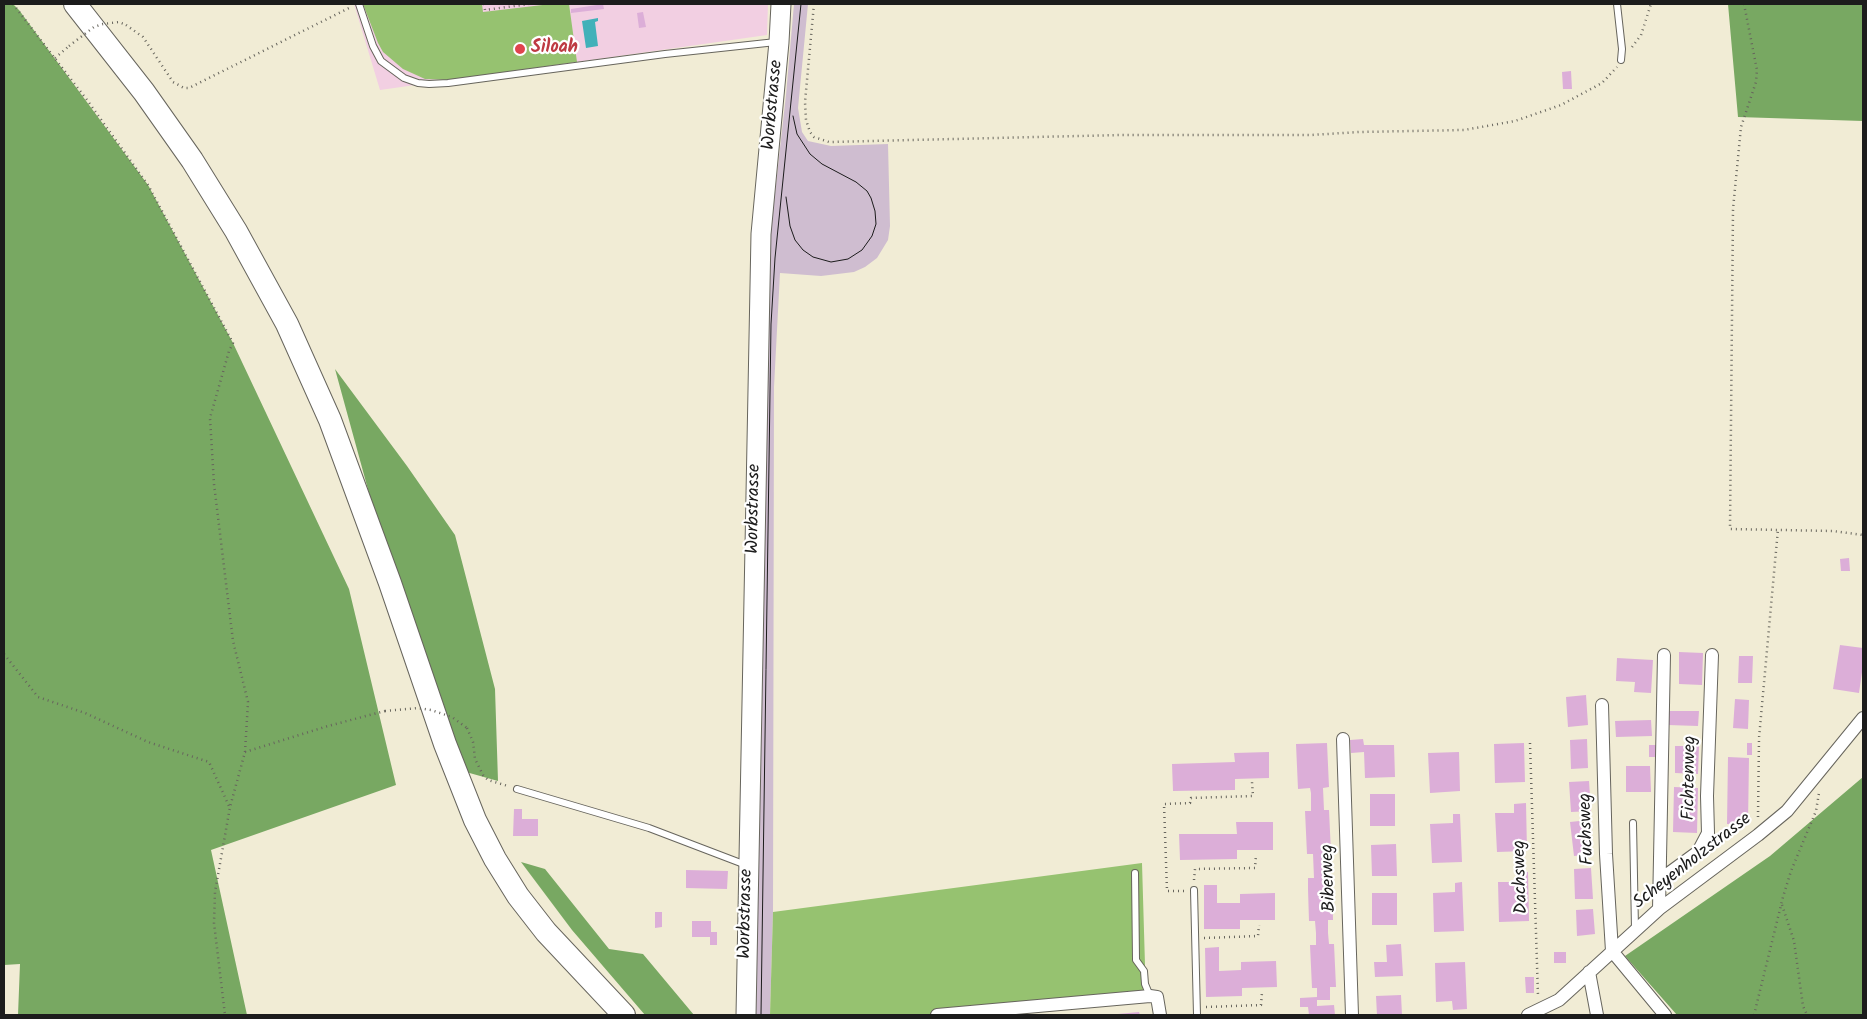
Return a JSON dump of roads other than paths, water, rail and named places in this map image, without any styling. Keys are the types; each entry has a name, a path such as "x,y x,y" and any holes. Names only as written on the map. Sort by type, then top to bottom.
{"highway":[{"path":"60,4 105,58 159,132 205,202 247,273 290,358 329,448 370,558 434,748 466,825 498,883 524,921 609,1015"},
{"path":"75,4 144,92 192,160 240,238 287,324 330,420 445,744 475,820 492,853 518,896 536,920 560,949 624,1015"}],"main road":[{"name":"Worbstrasse","path":"746,1015 761,234 780,42 781,4"}],"street":[{"name":"Fichtenweg","path":"1659,909 1664,655"},
{"name":"Fichtenweg","path":"1661,879 1698,852 1708,833 1707,796 1712,655"},
{"name":"Fuchsweg","path":"1602,705 1606,854 1612,951"},
{"name":"Scheyenholzstrasse","path":"1534,1012 1559,1000 1659,909 1787,811 1863,718"},
{"name":"Biberweg","path":"1343,739 1352,1015"},
{"path":"1612,951 1665,1015"},
{"path":"1589,972 1597,1015"},
{"path":"937,1015 1153,996 1160,1015"}],"lane":[{"path":"358,4 373,46 381,61 404,78 418,83 448,84 665,54 780,42"},
{"path":"1617,4 1622,49 1621,60"},
{"path":"517,789 649,828 748,865"},
{"path":"1633,823 1635,930"},
{"path":"1135,873 1136,960 1144,971 1145,984 1153,996"},
{"path":"1194,890 1197,1015"}],"water":[{"path":"598,18 598,21 595,22 598,46 586,48 582,21"}],"tram line":[{"path":"761,1015 771,324 775,258 801,4"},
{"path":"786,197 790,226 795,240 803,250 813,257 831,262 848,259 862,250 872,236 876,224 875,211 867,191 856,182 822,164 810,154 797,134 793,116"}],"place":[{"name":"Siloah","path":"520,49"}]}
